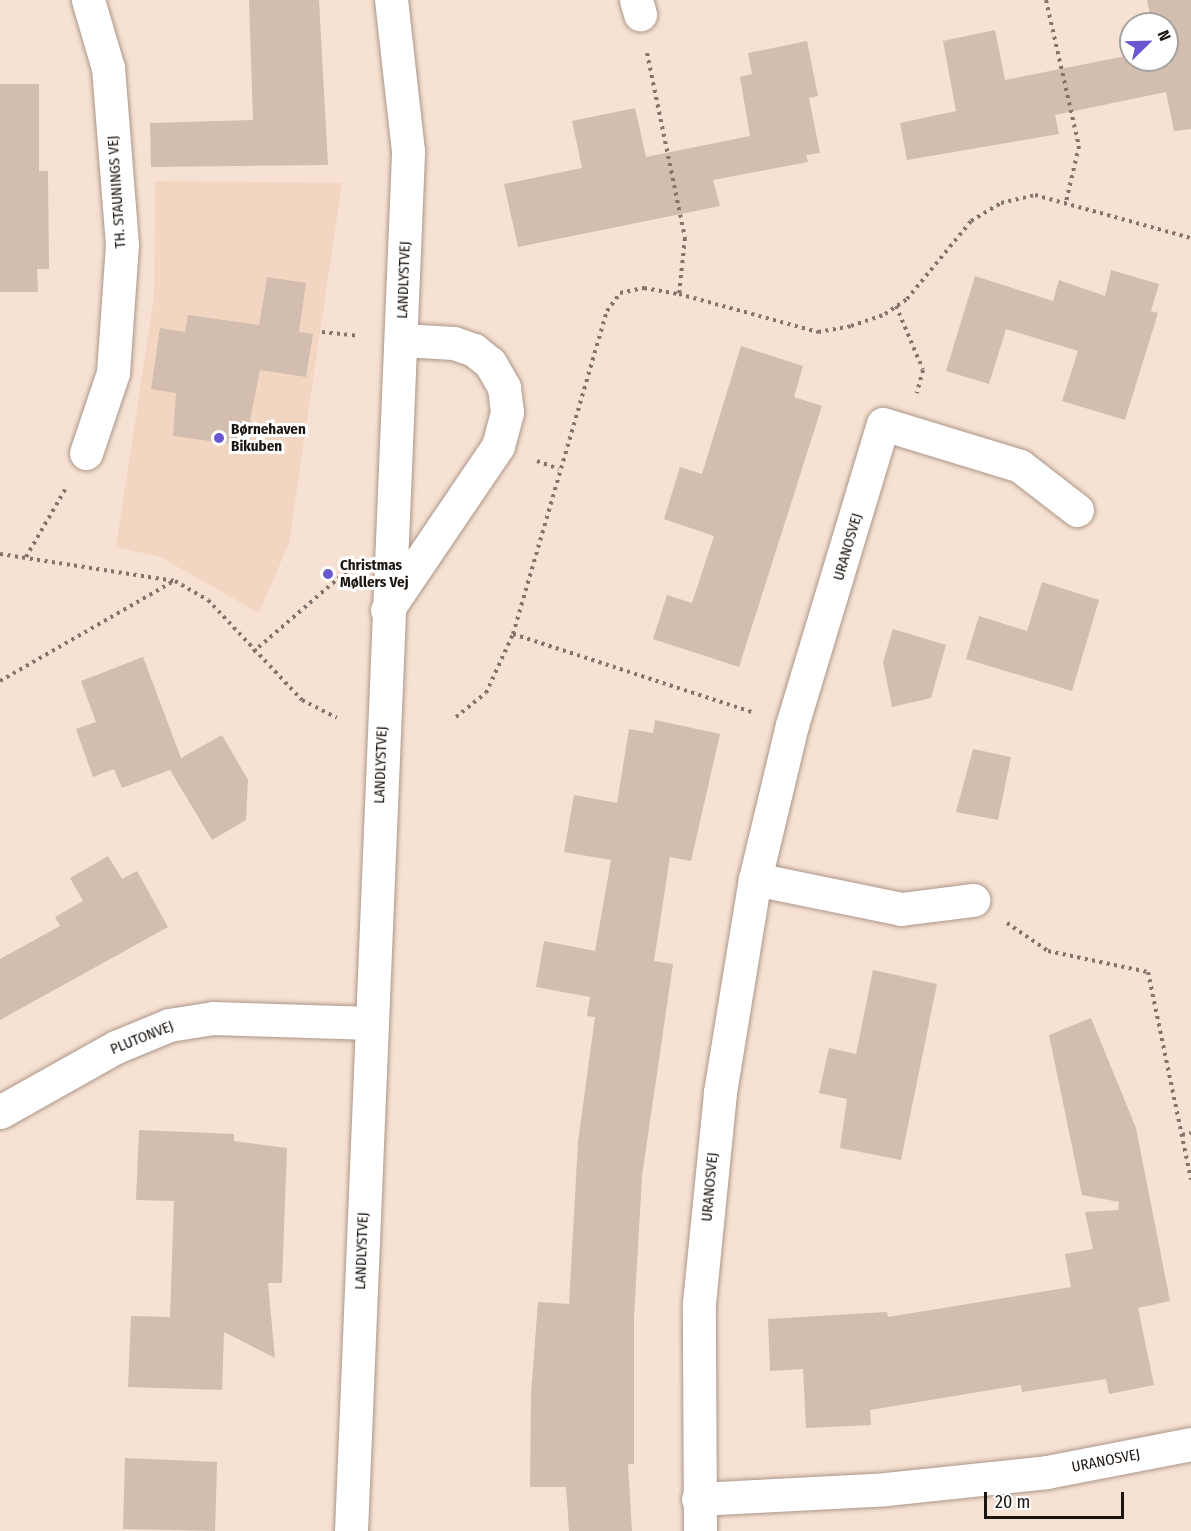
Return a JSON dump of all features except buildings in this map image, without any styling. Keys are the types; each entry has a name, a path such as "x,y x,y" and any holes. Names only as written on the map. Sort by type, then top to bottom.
{"street":[{"name":"TH. STAUNINGS VEJ","path":"86,453 113,373 122,245 108,68 88,0"},
{"name":"LANDLYSTVEJ","path":"351,1531 386,611 402,340 408,152 391,0"},
{"path":"386,611 498,446 507,412 504,387 490,363 474,350 454,344 402,340"},
{"name":"URANOSVEJ","path":"1077,510 1020,466 883,424 792,725 755,879 720,1092 700,1291 699,1515 886,1489 1035,1473 1191,1444"},
{"path":"755,879 902,909 973,900"},
{"name":"PLUTONVEJ","path":"0,1112 116,1047 169,1025 213,1018 371,1023"}],"path":[{"path":"1046,0 1079,146 1066,202"},
{"path":"638,7 685,238 679,294"},
{"path":"456,717 486,693 513,634 607,311 620,293 645,288 679,294 818,332 851,326 907,299 971,221 1000,203 1035,195 1191,238"},
{"path":"896,306 923,370 907,431"},
{"path":"26,557 86,453"},
{"path":"253,652 391,533"},
{"path":"0,554 175,581 208,600 253,652 302,700 337,718"},
{"path":"0,681 175,581"},
{"path":"513,634 792,725"},
{"path":"973,900 1048,951 1148,972 1191,1180"},
{"path":"1182,1135 1191,1133"}],"shaded area":[{"name":"Børnehaven Bikuben","path":"155,181 342,183 289,543 259,613 160,557 116,547 154,297"}],"place":[{"name":"Børnehaven Bikuben","path":"219,438"},
{"name":"Christmas Møllers Vej","path":"328,574"}]}
